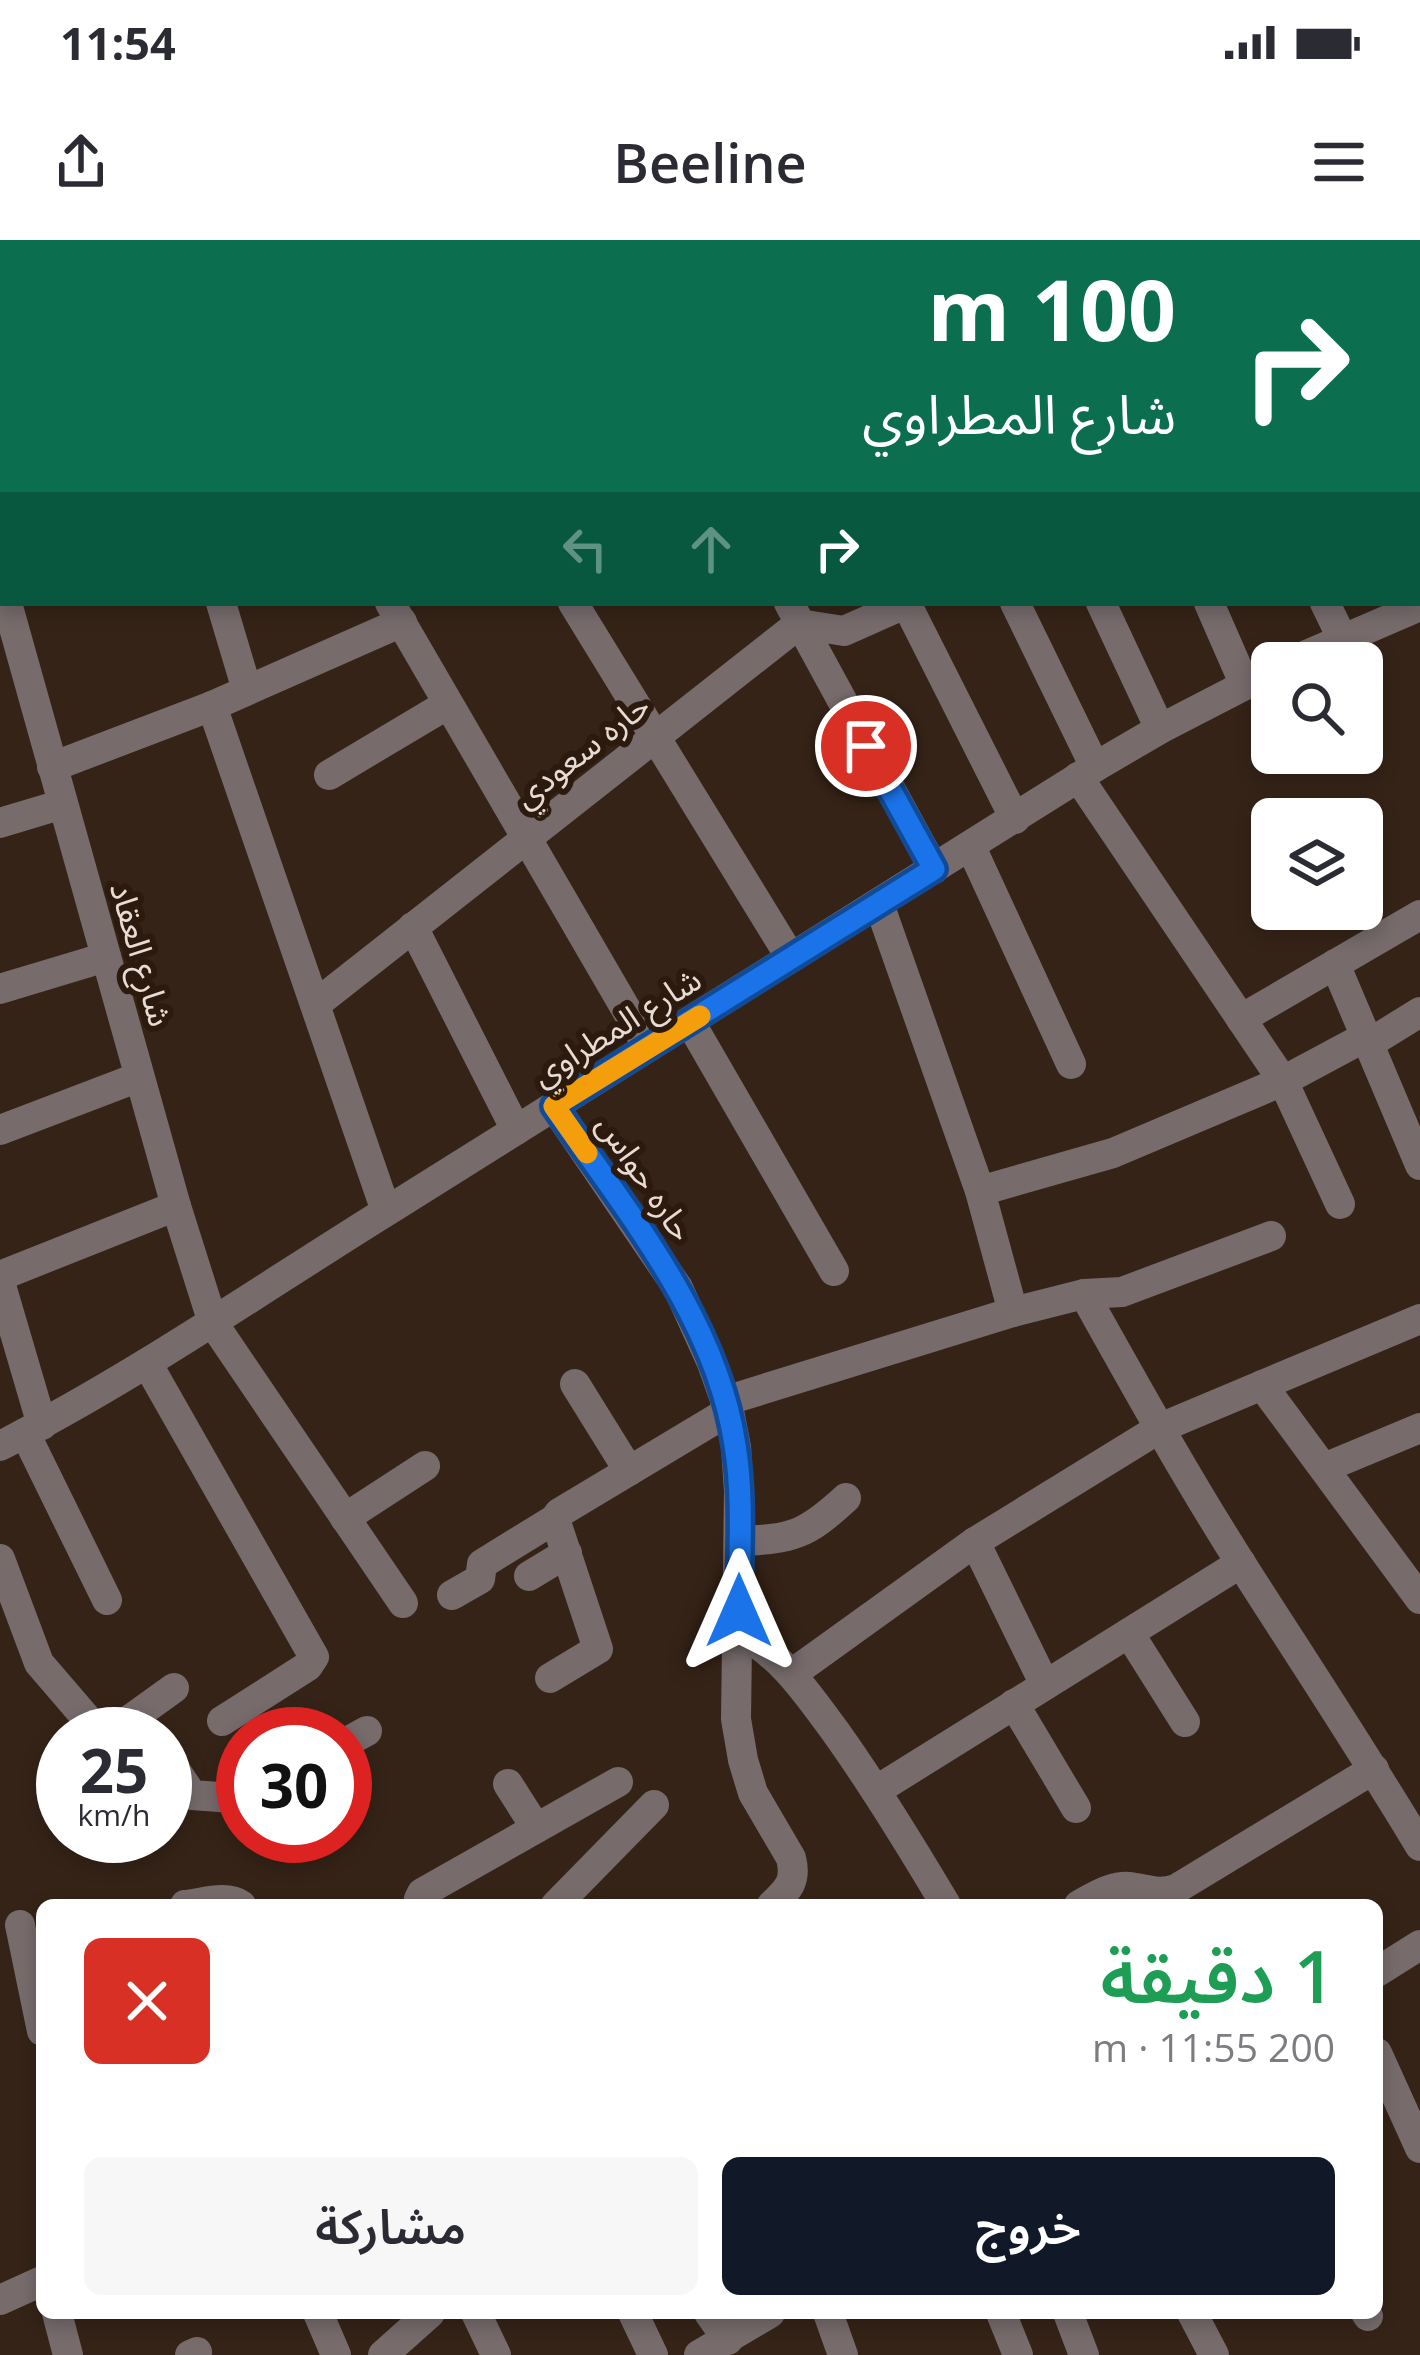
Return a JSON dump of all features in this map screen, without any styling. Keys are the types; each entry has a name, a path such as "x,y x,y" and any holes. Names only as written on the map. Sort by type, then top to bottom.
{"street":[{"name":"شارع العقاد","path":"4,606 213,1323 403,1603"},
{"path":"222,606 247,690"},
{"path":"575,606 791,958"},
{"path":"794,613 844,632 900,606"},
{"path":"908,606 1015,819"},
{"path":"1016,606 1086,772 1282,1082 1340,1204"},
{"path":"1102,606 1160,729"},
{"path":"1211,606 1251,666"},
{"path":"1326,606 1342,638"},
{"path":"1333,642 1420,606"},
{"path":"52,767 212,706 396,612 648,1047"},
{"path":"794,613 934,869"},
{"name":"حاره سعودي","path":"316,1004 655,737 794,613"},
{"name":"شارع المطراوي","path":"22,1435 213,1323 1086,772 1251,681"},
{"path":"329,775 448,704"},
{"path":"212,706 386,1211"},
{"path":"0,823 63,804"},
{"path":"970,847 1071,1064"},
{"path":"879,904 980,1191 1013,1312"},
{"path":"1240,1019 1420,915"},
{"path":"413,927 516,1130"},
{"path":"0,989 106,957"},
{"path":"1335,964 1420,1165"},
{"path":"980,1191 1113,1153 1282,1082 1420,1012"},
{"path":"690,1022 834,1271"},
{"path":"0,1130 140,1077"},
{"name":"حاره حواس","path":"554,1106 678,1288 727,1406 736,1447 739,1541 736,1719 752,1792 791,1858 801,1892"},
{"path":"107,1600 22,1435 0,1279 176,1206"},
{"path":"452,1595 480,1579 482,1564 727,1406 1013,1312 1084,1294 1122,1292 1271,1236"},
{"path":"1084,1294 1241,1563 1420,1846"},
{"path":"793,1673 975,1543 1160,1428 1420,1319"},
{"path":"147,1363 314,1657 308,1666 244,1707"},
{"path":"575,1384 629,1471"},
{"path":"1262,1385 1416,1586"},
{"path":"1324,1468 1420,1428"},
{"path":"346,1518 424,1466"},
{"path":"739,1541 779,1540 816,1525 846,1498"},
{"path":"550,1678 598,1649 555,1520"},
{"path":"975,1543 1045,1685"},
{"path":"529,1576 568,1553"},
{"path":"0,1559 39,1664 76,1707"},
{"path":"877,1790 1241,1563"},
{"path":"738,1632 758,1642 793,1673 877,1790 942,1899"},
{"path":"1129,1633 1185,1722"},
{"path":"148,1707 174,1688"},
{"path":"1014,1704 1076,1808"},
{"path":"1090,1899 1118,1887 1151,1893 1176,1888 1374,1769"},
{"path":"423,1899 618,1782"},
{"path":"508,1784 536,1828"},
{"path":"562,1899 654,1805"},
{"path":"21,1926 36,2001"},
{"path":"1383,1968 1420,1945"},
{"path":"1383,2066 1420,2148"},
{"path":"0,2300 36,2285"},
{"path":"59,2319 68,2355"},
{"path":"321,2319 336,2355"},
{"path":"383,2355 423,2319"},
{"path":"479,2319 496,2355"},
{"path":"636,2319 653,2355"},
{"path":"713,2319 728,2340"},
{"path":"699,2355 761,2319"},
{"path":"830,2319 843,2355"},
{"path":"1003,2319 1018,2355"},
{"path":"1070,2319 1084,2355"},
{"path":"1195,2319 1214,2355"}],"slow traffic":[{"path":"587,1153 554,1106 700,1016"}],"route":[{"path":"739,1611 736,1447 712,1363 678,1288 554,1106 934,869 866,746"}]}
